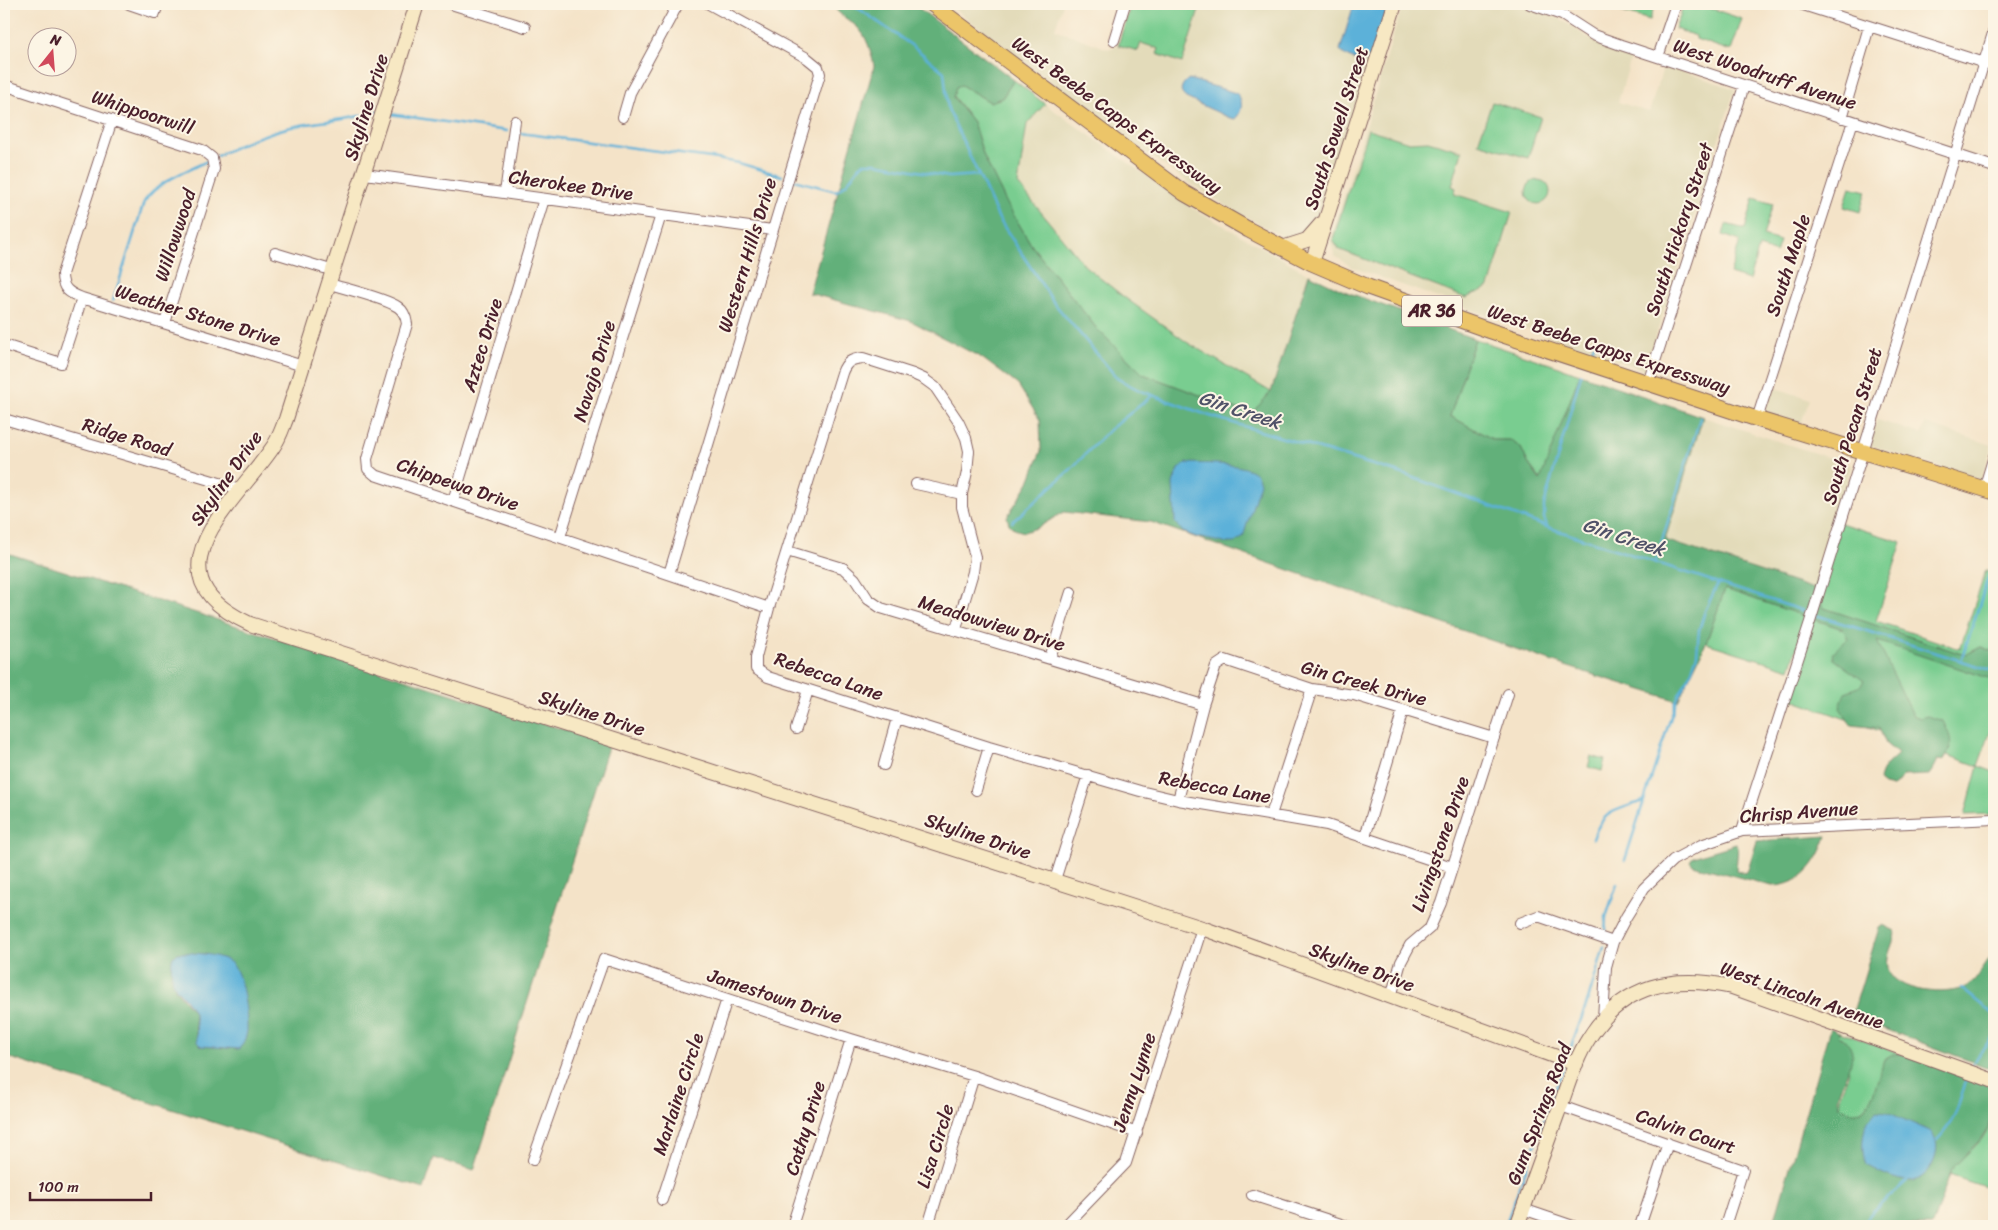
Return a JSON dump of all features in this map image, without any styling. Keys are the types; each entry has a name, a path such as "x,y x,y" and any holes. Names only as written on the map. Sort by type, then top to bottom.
{"main road":[{"name":"West Beebe Capps Expressway","path":"932,4 1184,193 1312,263 1368,288 1648,383 1989,491"}],"street":[{"path":"129,4 156,8"},
{"name":"Skyline Drive","path":"417,4 365,174 286,419 273,447 229,501 204,543 200,560 203,585 218,606 250,624 1202,928 1576,1064"},
{"path":"451,4 525,27"},
{"path":"624,117 630,93 678,4"},
{"name":"Western Hills Drive","path":"669,574 820,74 818,67 807,58 709,4"},
{"path":"1114,40 1125,4"},
{"name":"South Sowell Street","path":"1312,263 1395,4"},
{"name":"West Woodruff Avenue","path":"1530,4 1562,16 1593,35 1994,167"},
{"path":"1658,57 1676,4"},
{"path":"1800,4 1989,64"},
{"path":"1842,118 1869,27"},
{"name":"South Pecan Street","path":"1742,831 1810,622 1955,154 1989,64 1994,30"},
{"name":"Whippoorwill","path":"4,85 202,150 212,158"},
{"name":"South Hickory Street","path":"1648,383 1744,86"},
{"name":"Weather Stone Drive","path":"112,120 62,274 65,290 82,298 303,366"},
{"path":"505,193 515,121"},
{"name":"South Maple","path":"1757,419 1853,121"},
{"name":"Willowwood","path":"165,323 214,169 212,158"},
{"name":"Cherokee Drive","path":"365,174 772,230"},
{"name":"Aztec Drive","path":"453,501 544,199"},
{"path":"1282,248 1307,240 1328,213"},
{"name":"Navajo Drive","path":"560,537 661,215"},
{"path":"275,253 332,278"},
{"name":"Chippewa Drive","path":"332,278 390,303 403,311 406,317 407,324 366,459 368,469 375,475 769,608"},
{"path":"4,345 61,364 82,298"},
{"name":"Rebecca Lane","path":"956,629 973,572 975,557 962,507 962,494 969,451 967,445 958,421 935,387 913,374 863,358 855,358 845,366 769,608 756,657 756,669 768,677 989,747 1178,800 1327,825 1452,867"},
{"name":"Ridge Road","path":"4,419 240,489"},
{"path":"1989,491 1994,456"},
{"path":"916,484 962,494"},
{"name":"Meadowview Drive","path":"787,551 843,568 855,579 868,599 881,608 1203,704"},
{"path":"1050,658 1071,592"},
{"name":"Gin Creek Drive","path":"1203,704 1216,666 1225,660 1312,689 1354,695 1494,738"},
{"path":"1271,815 1312,689"},
{"path":"796,729 808,690"},
{"name":"Livingstone Drive","path":"1390,997 1401,962 1410,945 1430,928 1435,917 1508,694"},
{"path":"1178,800 1203,704"},
{"path":"1365,837 1403,710"},
{"path":"884,765 897,718"},
{"path":"976,790 989,747"},
{"path":"1055,880 1088,775"},
{"name":"Chrisp Avenue","path":"1603,1019 1606,967 1613,942 1626,917 1644,888 1674,860 1701,844 1742,831 1994,819"},
{"path":"1520,923 1538,916 1613,942"},
{"name":"Jenny Lynne","path":"1066,1226 1126,1164 1202,928"},
{"name":"Jamestown Drive","path":"533,1160 604,959 851,1040 974,1076 1137,1133"},
{"name":"West Lincoln Avenue","path":"1603,1019 1633,994 1648,988 1685,981 1715,983 1740,989 1994,1081"},
{"name":"Marlaine Circle","path":"662,1200 727,999"},
{"name":"Gum Springs Road","path":"1517,1226 1576,1064 1589,1038 1603,1019"},
{"name":"Cathy Drive","path":"792,1226 851,1040"},
{"name":"Lisa Circle","path":"928,1226 974,1076"},
{"name":"Calvin Court","path":"1561,1106 1743,1170 1725,1226"},
{"path":"1640,1226 1668,1143"},
{"path":"1252,1195 1347,1226"},
{"path":"1523,1210 1573,1226"}],"shaded area":[{"path":"948,4 1063,4 1055,29 1108,49 1118,45 1137,51 1140,43 1159,49 1157,54 1182,62 1201,4 1391,4 1318,220 1313,230 1291,241 1235,211 1182,178 1131,142"},
{"path":"1403,4 1552,4 1548,15 1560,19 1595,42 1632,55 1618,102 1649,112 1664,65 1735,89 1645,370 1352,267 1335,256 1330,241"},
{"path":"1045,104 1192,208 1309,274 1271,392 1188,343 1085,266 1018,184 1027,124"},
{"path":"1772,387 1810,399 1801,423 1764,411"},
{"path":"1703,417 1852,465 1814,589 1665,540"},
{"path":"1877,420 1921,434 1925,424 1992,445 1981,480 1869,445"}],"green space":[{"path":"832,4 909,4 920,9 1014,80 1002,98 990,102 961,85 956,87 953,97 973,122 984,157 1007,204 1032,246 1097,329 1143,374 1251,414 1271,392 1309,274 1344,291 1475,339 1450,416 1494,440 1510,440 1521,448 1528,463 1540,480 1580,374 1703,417 1665,540 1814,589 1824,608 1965,655 1981,647 1994,652 1994,680 1877,641 1913,715 1920,718 1927,716 1943,721 1948,732 1950,745 1943,761 1938,760 1929,775 1903,776 1893,787 1884,785 1879,781 1881,773 1885,766 1898,754 1886,744 1879,728 1851,725 1840,708 1845,692 1859,687 1864,681 1834,659 1833,652 1848,639 1843,629 1725,589 1706,643 1678,701 1562,665 1151,522 1064,512 1037,528 1024,532 1014,529 1009,524 1007,517 1029,482 1041,451 1040,420 1018,385 982,358 911,321 809,293 874,66 870,49 863,34 856,26 842,16"},
{"path":"1131,4 1201,4 1182,63 1157,54 1159,49 1141,43 1138,51 1118,45"},
{"path":"1594,4 1655,4 1650,20"},
{"path":"1684,4 1706,9 1707,7 1742,19 1731,51 1696,39 1696,36 1675,29"},
{"path":"1014,80 1045,104 1027,124 1018,184 1085,266 1188,343 1271,392 1251,414 1143,374 1097,329 1032,246 1007,204 984,157 973,122 953,96 956,87 961,85 990,102 1002,98"},
{"path":"1492,102 1541,117 1528,158 1478,143"},
{"path":"1368,129 1409,142 1428,141 1462,151 1452,186 1456,188 1454,194 1512,212 1489,287 1466,298 1338,249 1333,239"},
{"path":"1538,180 1546,184 1550,192 1546,200 1538,204 1530,200 1526,192 1530,184"},
{"path":"1850,187 1866,191 1860,212 1844,207"},
{"path":"1754,198 1773,204 1763,236 1780,241 1776,253 1759,247 1749,280 1730,274 1740,241 1723,235 1726,224 1745,229"},
{"path":"1475,339 1580,374 1541,480 1528,463 1521,448 1510,440 1494,440 1450,416"},
{"path":"1834,521 1902,542 1876,621 1960,649 1986,570 1994,572 1994,652 1981,647 1965,655 1824,608 1814,589"},
{"path":"4,552 609,744 474,1170 434,1158 424,1189 4,1056","holes":["178,953 206,954 239,1049 201,1046 197,1042 194,1012 175,989"]},
{"path":"1725,589 1807,617 1790,669 1706,643"},
{"path":"1813,619 1994,680 1994,721 1978,766 1787,698"},
{"path":"1591,756 1605,760 1602,771 1588,767"},
{"path":"1978,766 1994,772 1994,814 1965,815"},
{"path":"1827,836 1824,846 1808,871 1792,882 1783,885 1772,886 1693,865 1690,861 1693,857 1736,844 1738,847 1736,870 1744,873 1748,870 1757,841"},
{"path":"1883,925 1895,931 1887,963 1888,968 1892,976 1900,983 1911,988 1936,992 1967,986 1978,975 1994,953 1994,1070 1853,1017 1879,928"},
{"path":"1830,1028 1839,1032 1838,1036 1847,1042 1851,1050 1852,1058 1838,1094 1838,1102 1846,1110 1855,1112 1862,1110 1868,1104 1884,1059 1893,1054 1902,1054 1994,1087 1994,1112 1989,1126 1980,1140 1952,1169 1932,1226 1773,1226","holes":["1877,1112 1935,1158 1929,1168 1917,1179 1898,1179 1879,1172 1864,1138 1869,1120"]},
{"path":"1839,1032 1902,1054 1880,1070 1873,1094 1867,1105 1858,1113 1847,1112 1841,1109 1839,1104 1849,1071 1843,1038 1838,1036"},
{"path":"1994,1112 1994,1190 1949,1175 1959,1161 1981,1140 1989,1127"}],"water":[{"path":"1354,4 1389,4 1371,57 1367,61 1352,58 1340,50"},
{"path":"1189,79 1236,93 1241,102 1238,116 1235,119 1230,118 1186,98 1181,91 1184,83"},
{"path":"1187,463 1235,466 1252,471 1257,476 1260,483 1243,537 1235,543 1225,543 1196,537 1183,532 1175,523 1173,484 1178,469"},
{"path":"178,953 212,955 225,959 235,967 244,995 247,1025 246,1036 239,1049 201,1046 197,1042 196,1022 193,1011 176,989 172,978 172,958"},
{"path":"1877,1111 1887,1112 1930,1131 1935,1137 1937,1145 1934,1161 1930,1169 1918,1179 1904,1181 1887,1176 1866,1165 1863,1152 1863,1136 1868,1122"}],"waterway":[{"name":"Gin Creek","path":"852,4 914,47 944,72 948,109 999,219 1054,303 1118,379 1141,391 1210,416 1403,474 1547,527 1804,611"},
{"path":"217,156 268,133 290,127 340,120 378,111"},
{"path":"390,114 507,131"},
{"path":"520,133 711,158 739,163 782,176"},
{"path":"113,301 144,202 164,183 207,161"},
{"path":"794,180 836,191 848,182 863,163 876,163 949,177 979,175"},
{"path":"1592,349 1594,344"},
{"path":"1547,526 1544,518 1544,505 1581,374"},
{"path":"1012,522 1070,470 1109,430 1153,395"},
{"path":"1655,563 1700,418"},
{"path":"1961,661 1989,575"},
{"path":"1625,860 1676,701 1692,670 1697,654 1699,630 1705,611 1718,583"},
{"name":"Gin Creek","path":"1816,615 1994,671"},
{"path":"1593,839 1606,816 1643,801"},
{"path":"1605,934 1606,917 1617,884"},
{"path":"1569,1053 1604,947"},
{"path":"1961,988 1994,1015"},
{"path":"1971,1067 1977,1056 1994,1037"},
{"path":"1505,1226 1564,1066"},
{"path":"1937,1140 1953,1118 1967,1077"},
{"path":"1861,1226 1872,1212 1907,1181"}]}
